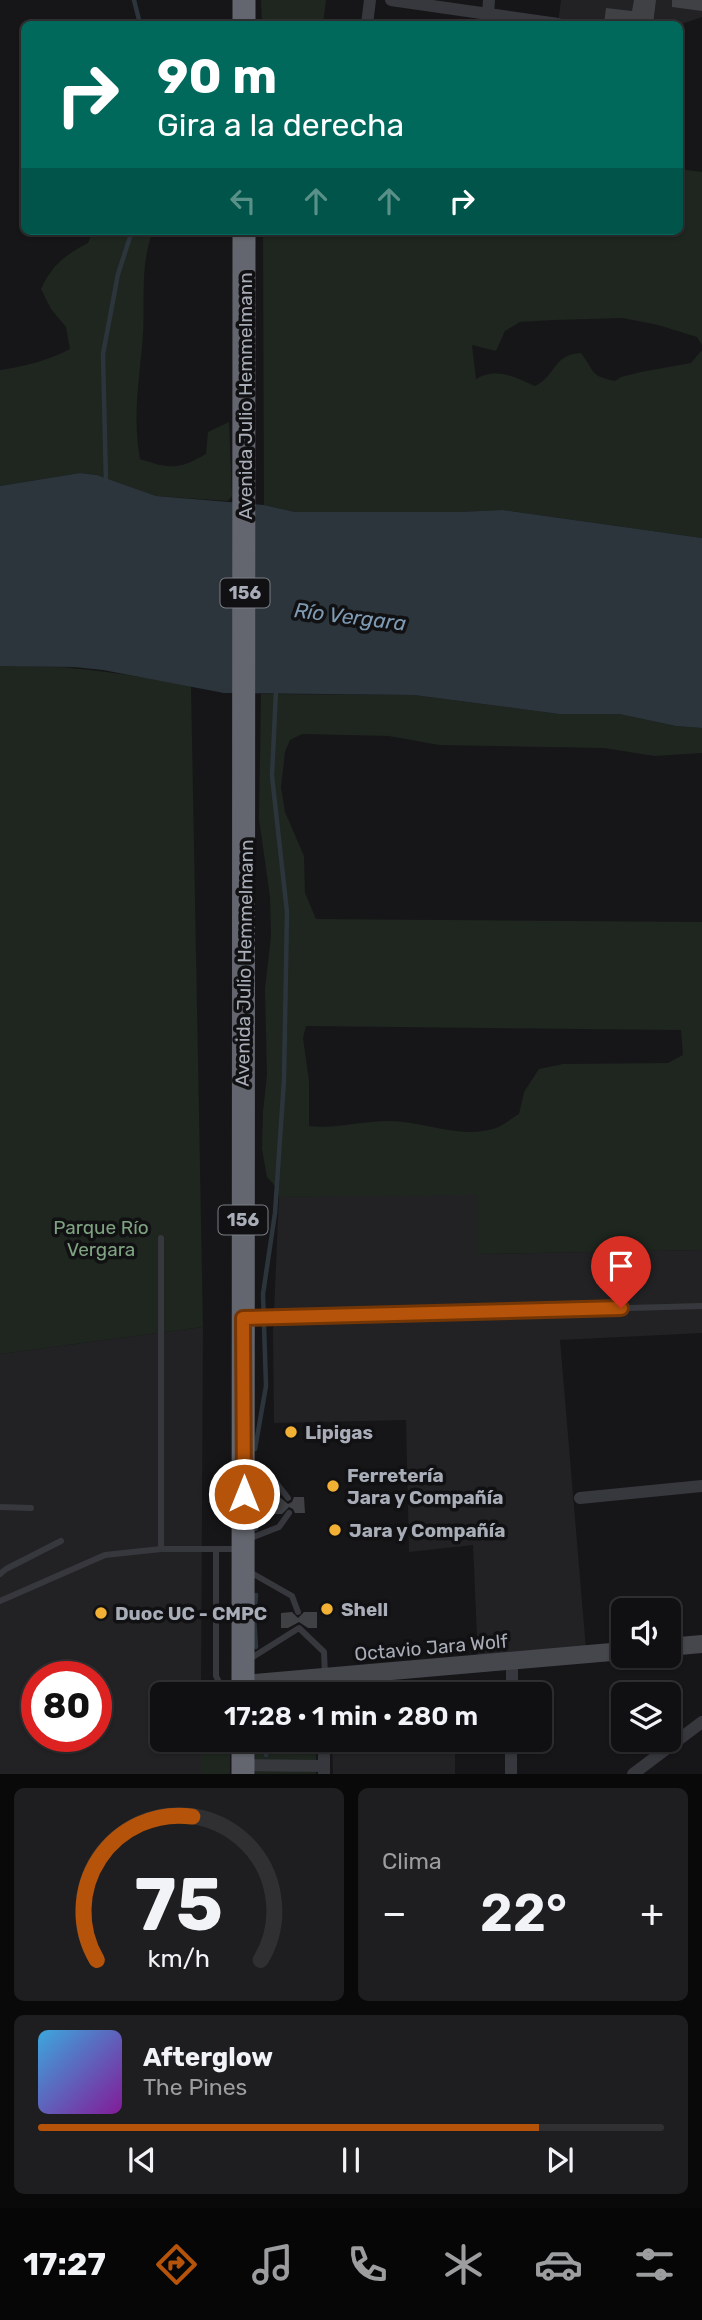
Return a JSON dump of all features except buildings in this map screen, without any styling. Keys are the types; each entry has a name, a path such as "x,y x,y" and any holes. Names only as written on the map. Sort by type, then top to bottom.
{"highway":[{"path":"244,0 244,21"},
{"name":"Avenida Julio Hemmelmann","path":"243,1680 246,747 244,235"}],"main road":[{"path":"681,1646 702,1644"},
{"name":"Octavio Jara Wolf","path":"355,1682 512,1661 611,1652"},
{"name":"Octavio Jara Wolf","path":"243,1680 270,1682"}],"street":[{"path":"367,21 370,0"},
{"path":"391,0 537,21"},
{"path":"488,14 489,0"},
{"path":"580,1498 702,1486"},
{"path":"512,1661 512,1682"},
{"path":"633,1774 702,1722"},
{"path":"243,1769 324,1770 324,1752"},
{"path":"511,1752 511,1774"}],"lane":[{"path":"161,1238 161,1549"},
{"path":"243,1318 702,1306"},
{"path":"244,1471 274,1480 288,1498"},
{"path":"0,1507 31,1508"},
{"path":"243,1553 279,1527 289,1513"},
{"path":"0,1574 61,1541"},
{"path":"0,1601 105,1555 161,1549 216,1549 243,1553 292,1596 298,1612"},
{"path":"216,1549 216,1676 220,1684 243,1680 299,1628 324,1652 325,1682"}],"shaded area":[{"path":"561,0 702,0 702,17 683,24 683,21 558,21"},
{"path":"478,1195 478,1254 702,1250 702,1333 560,1340 586,1649 478,1658 473,1545 409,1552 406,1420 274,1423 273,1334 279,1197"},
{"path":"203,1327 201,1682 150,1682 150,1752 201,1752 201,1774 0,1774 0,1354"},
{"path":"332,1752 455,1752 455,1774 333,1774"}],"green space":[{"path":"261,0 326,0 323,21 262,21"},
{"path":"683,170 702,172 702,345 697,337 623,318 520,322 505,331 496,351 472,345 476,379 483,375 498,374 535,386 565,357 581,353 597,375 615,381 641,372 691,363 702,350 702,538 503,510 295,512 264,505 263,235 683,235"},
{"path":"91,235 152,235 146,256 137,412 140,459 167,466 188,463 206,454 208,432 229,422 232,496 228,501 156,496 97,475 80,473 0,486 0,370 53,357 70,349 66,327 51,309 41,289 55,267 88,243"},
{"name":"Parque Río Vergara","path":"0,666 96,671 191,686 203,1327 0,1354"},
{"path":"261,694 414,695 559,714 619,714 676,726 702,728 702,753 654,756 604,748 439,745 389,736 302,734 290,740 285,752 281,787 285,812 304,856 305,893 316,919 702,922 702,1250 478,1254 478,1195 279,1197 275,1186 267,1177 262,1149 267,1075 265,989 271,936 270,897 259,819","holes":["306,1026 681,1030 683,1055 668,1063 563,1064 539,1069 524,1092 519,1114 496,1128 469,1132 389,1121 309,1126 309,1081 303,1038"]},
{"path":"201,1752 230,1752 230,1774 201,1774"},
{"path":"255,1752 316,1752 316,1774 255,1774"}],"water":[{"name":"Río Vergara","path":"80,473 97,475 156,496 264,505 295,512 503,510 702,538 702,728 676,726 619,714 559,714 414,695 224,693 103,670 0,666 0,486"}],"waterway":[{"path":"134,0 139,21"},
{"path":"106,482 103,354 118,274 131,235"},
{"path":"255,1449 266,1386 263,1294 275,1213 284,1080 287,912 272,776 276,690"},
{"path":"255,1498 256,1529"},
{"path":"256,1595 256,1647"}],"place":[{"name":"Lipigas","path":"291,1432"},
{"name":"Ferretería Jara y Compañía","path":"333,1486"},
{"name":"Jara y Compañía","path":"335,1530"},
{"name":"Shell","path":"327,1609"},
{"name":"Duoc UC - CMPC","path":"101,1613"}],"route":[{"path":"244,1494 243,1318 621,1308"}]}
